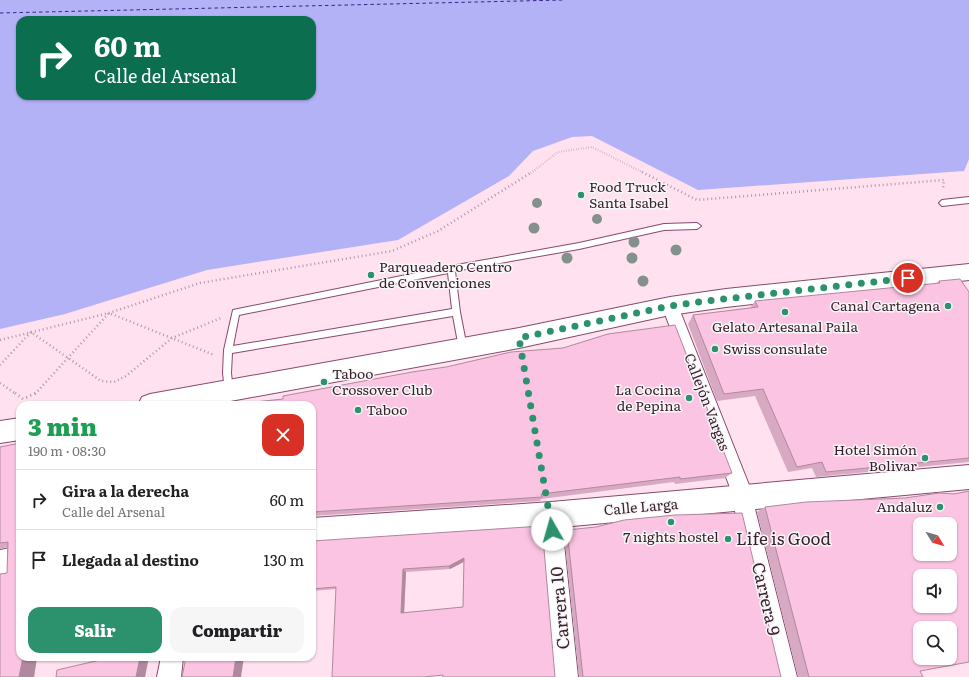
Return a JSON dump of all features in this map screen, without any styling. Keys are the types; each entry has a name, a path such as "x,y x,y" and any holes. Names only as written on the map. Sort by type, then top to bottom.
{"main road":[{"path":"180,401 218,396 670,306 726,298 969,272"},
{"path":"0,432 16,430"},
{"name":"Calle Larga","path":"316,531 551,515 969,477"},
{"path":"0,564 16,561"}],"street":[{"name":"Callejón Vargas","path":"670,306 742,497"},
{"name":"Carrera 9","path":"742,497 785,677"},
{"name":"Carrera 10","path":"551,515 566,677"},
{"path":"169,677 171,661"}],"lane":[{"path":"942,203 969,200"},
{"path":"218,396 228,360 228,350 236,312 451,269 579,246 664,227 697,226"},
{"path":"451,269 456,312 463,348"},
{"path":"228,350 456,312"}],"path":[{"path":"0,340 109,313 200,282 392,251 445,227 523,179 558,152 592,147 697,200 944,180 942,203"},
{"path":"31,332 101,381 114,382 126,376 172,338 236,312"},
{"path":"109,313 228,360"},
{"path":"0,383 23,399 34,395 109,313"},
{"path":"0,365 31,332"}],"water":[{"path":"0,0 969,0 969,159 964,171 698,190 592,136 572,137 533,151 509,176 398,240 207,270 65,314 0,329"}],"building":[{"path":"960,279 969,292 969,458 826,472 822,462 797,467 763,389 724,394 693,315 758,307 755,301 940,283 939,281"},
{"path":"675,325 732,473 680,479 680,477 541,494 542,497 316,512 316,401 264,401 283,399 283,396 446,367 511,352 563,348 608,334"},
{"path":"16,444 16,661 22,661 19,677 0,677 0,574 7,573 8,542 0,543 0,447"},
{"path":"969,491 969,662 957,664 957,621 913,621 913,665 953,665 920,671 923,677 809,677 765,507 806,502 905,498 939,493 954,494"},
{"path":"742,513 781,677 583,677 567,530 596,527 624,520 675,515"},
{"path":"542,526 555,677 443,677 443,675 423,677 332,677 336,587 316,589 316,541","holes":["464,558 463,607 401,613 403,569 449,566"]},
{"path":"96,661 139,661 136,677 56,677 57,670"},
{"path":"185,661 235,661 233,677 182,677"}],"ferry route":[{"path":"0,13 563,0"}],"place":[{"name":"Food Truck Santa Isabel","path":"581,195"},
{"name":"Parqueadero Centro de Convenciones","path":"371,275"},
{"name":"Canal Cartagena","path":"948,306"},
{"name":"Gelato Artesanal Paila","path":"785,312"},
{"name":"Swiss consulate","path":"715,349"},
{"name":"Taboo Crossover Club","path":"324,382"},
{"name":"La Cocina de Pepina","path":"689,398"},
{"name":"Taboo","path":"358,410"},
{"name":"Hotel Simón Bolivar","path":"925,458"},
{"name":"Andaluz","path":"940,507"},
{"name":"7 nights hostel","path":"671,522"},
{"name":"Life is Good","path":"728,539"}],"route":[{"path":"552,530 551,515 519,338 670,306 726,298 908,278"}]}
